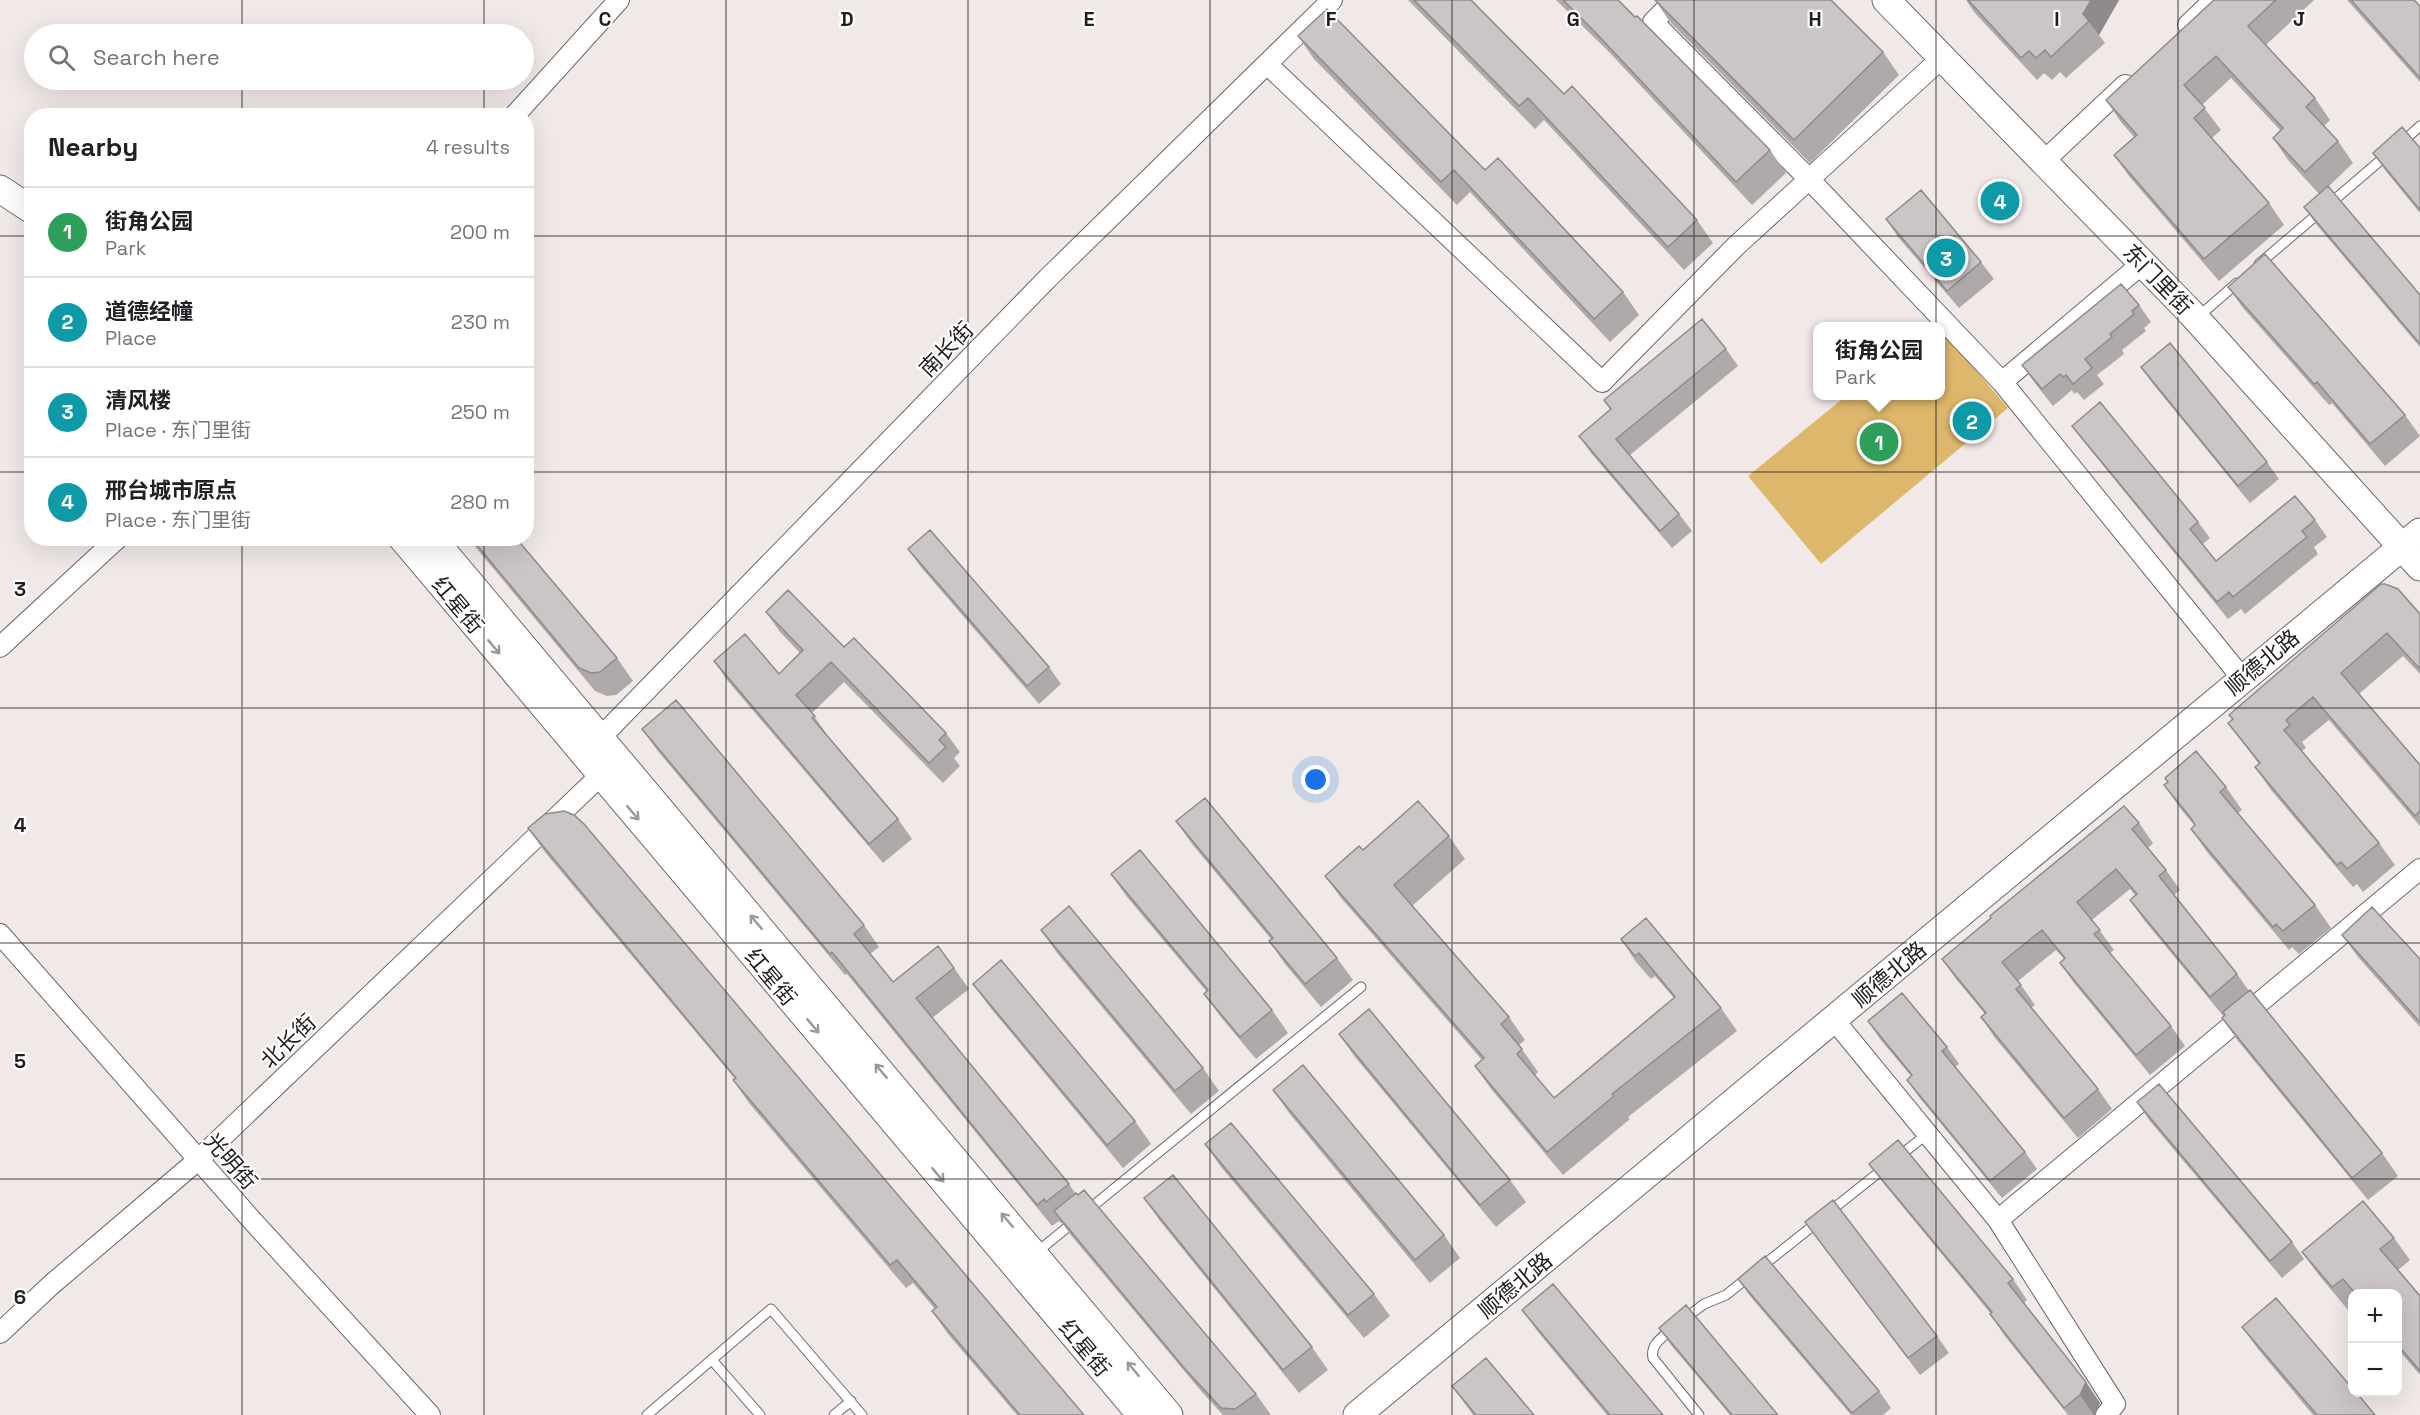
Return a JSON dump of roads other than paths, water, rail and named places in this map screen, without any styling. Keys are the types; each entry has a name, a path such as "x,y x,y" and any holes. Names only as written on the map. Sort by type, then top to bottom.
{"street":[{"path":"521,108 619,0"},
{"name":"南长街","path":"600,738 1048,279 1332,0"},
{"path":"1675,0 1653,22 1809,179 1944,322"},
{"name":"东门里街","path":"1886,0 2411,539 2420,567"},
{"path":"2172,40 2214,0"},
{"path":"1267,64 1602,382 1736,246 1943,57"},
{"path":"2044,161 2138,72"},
{"path":"0,189 24,205"},
{"path":"2001,382 2143,263"},
{"path":"1945,323 2001,382 2242,678"},
{"name":"顺德北路","path":"1357,1415 2411,539"},
{"path":"0,647 109,546"},
{"name":"红星街","path":"409,546 1141,1415"},
{"name":"红星街","path":"439,546 1169,1415"},
{"name":"北长街","path":"0,1333 51,1285 198,1160 601,775"},
{"path":"1998,1220 2420,869"},
{"name":"光明街","path":"0,934 198,1160 430,1415"},
{"path":"1835,1020 1998,1220 2115,1404 2106,1415"}],"lane":[{"path":"2196,318 2420,126"},
{"path":"1035,1254 1361,987"},
{"path":"1699,1415 1653,1358 1651,1352 1656,1344 1704,1304 1726,1295 1927,1134"},
{"path":"647,1415 771,1309 862,1415"},
{"path":"712,1360 760,1415"},
{"path":"834,1415 850,1401"}],"place":[{"name":"邢台城市原点","path":"2000,201"},
{"name":"清风楼","path":"1946,258"},
{"name":"道德经幢","path":"1972,421"},
{"name":"街角公园","path":"1879,442"}]}
